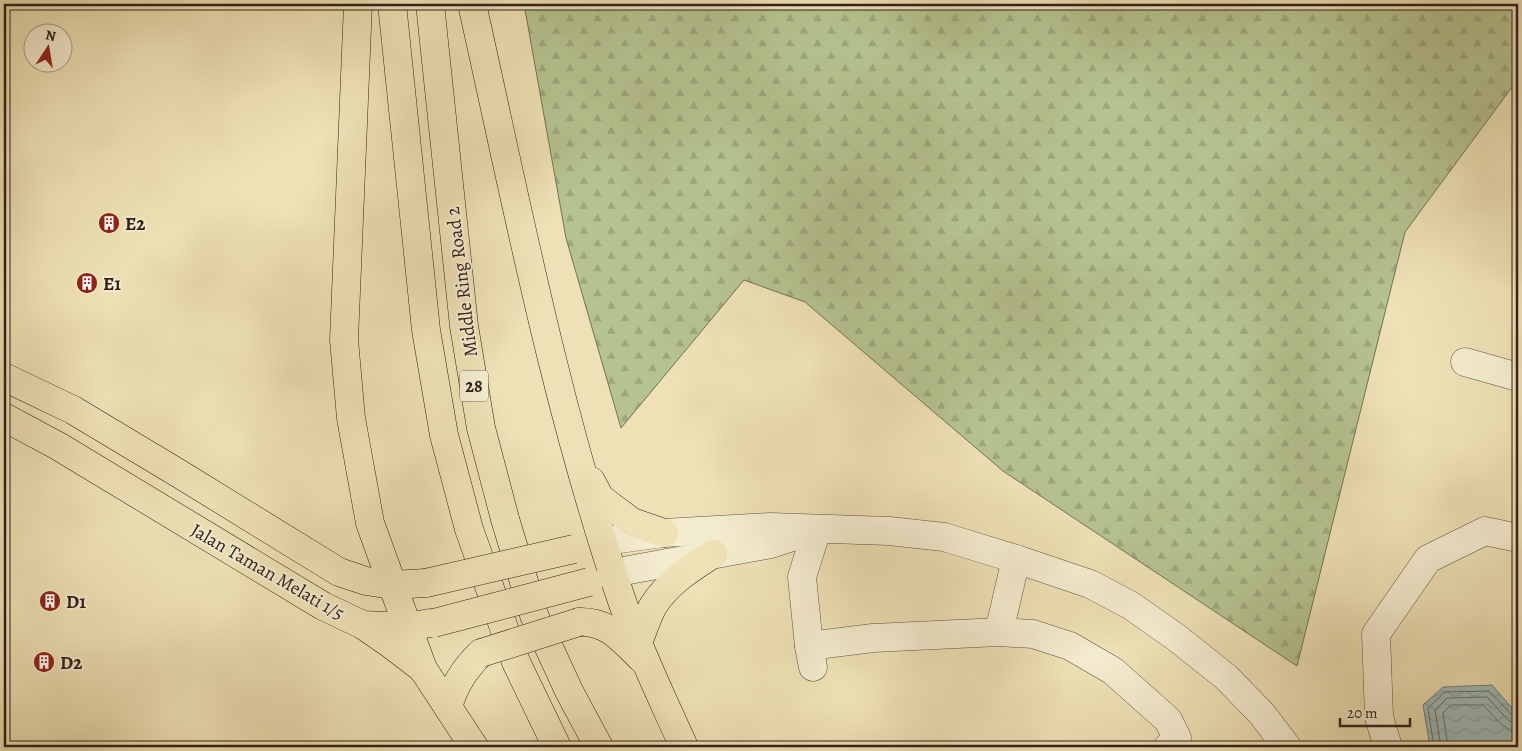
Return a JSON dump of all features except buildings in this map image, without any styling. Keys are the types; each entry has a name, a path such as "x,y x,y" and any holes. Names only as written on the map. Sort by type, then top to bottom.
{"main road":[{"path":"358,4 344,340 351,418 370,523 392,585 421,625 423,669"},
{"name":"Middle Ring Road 2","path":"392,4 426,330 444,435 469,529 516,662 557,747"},
{"name":"Middle Ring Road 2","path":"430,4 464,326 481,428 505,519 534,615 599,747"},
{"path":"472,4 540,309 576,450 604,541 602,578 643,653 684,747"},
{"name":"Jalan Taman Melati 1/5","path":"4,377 72,410 338,572 366,581 392,585 426,583 604,541"},
{"name":"Jalan Taman Melati 1/5","path":"4,417 58,446 323,606 363,625 421,625 602,578"},
{"path":"576,450 600,498 632,522 664,533"},
{"path":"643,653 653,606 678,576 713,554"},
{"path":"448,707 459,678 468,664 481,653 579,622 592,622 603,626 643,653"},
{"path":"363,625 423,669 474,747"}],"street":[{"path":"1465,362 1518,377"},
{"path":"604,541 664,533 770,527 889,531 944,537 1090,584 1130,605 1177,638 1226,677 1262,714 1287,747"},
{"path":"602,578 629,570 771,544 817,529"},
{"path":"817,529 802,577 811,656 872,638 999,632 1033,634 1070,646 1113,671 1168,720 1177,738 1168,747"},
{"path":"1388,747 1379,717 1376,634 1428,559 1485,531 1518,538"},
{"path":"999,632 1016,559"}],"green space":[{"path":"524,4 1518,4 1518,79 1405,232 1297,666 1003,471 805,302 744,280 621,428 566,238"}],"water":[{"path":"1492,685 1518,715 1518,747 1430,747 1423,705 1443,687"}],"place":[{"name":"E2","path":"109,223"},
{"name":"E1","path":"87,283"},
{"name":"D1","path":"50,601"},
{"name":"D2","path":"44,662"}]}
